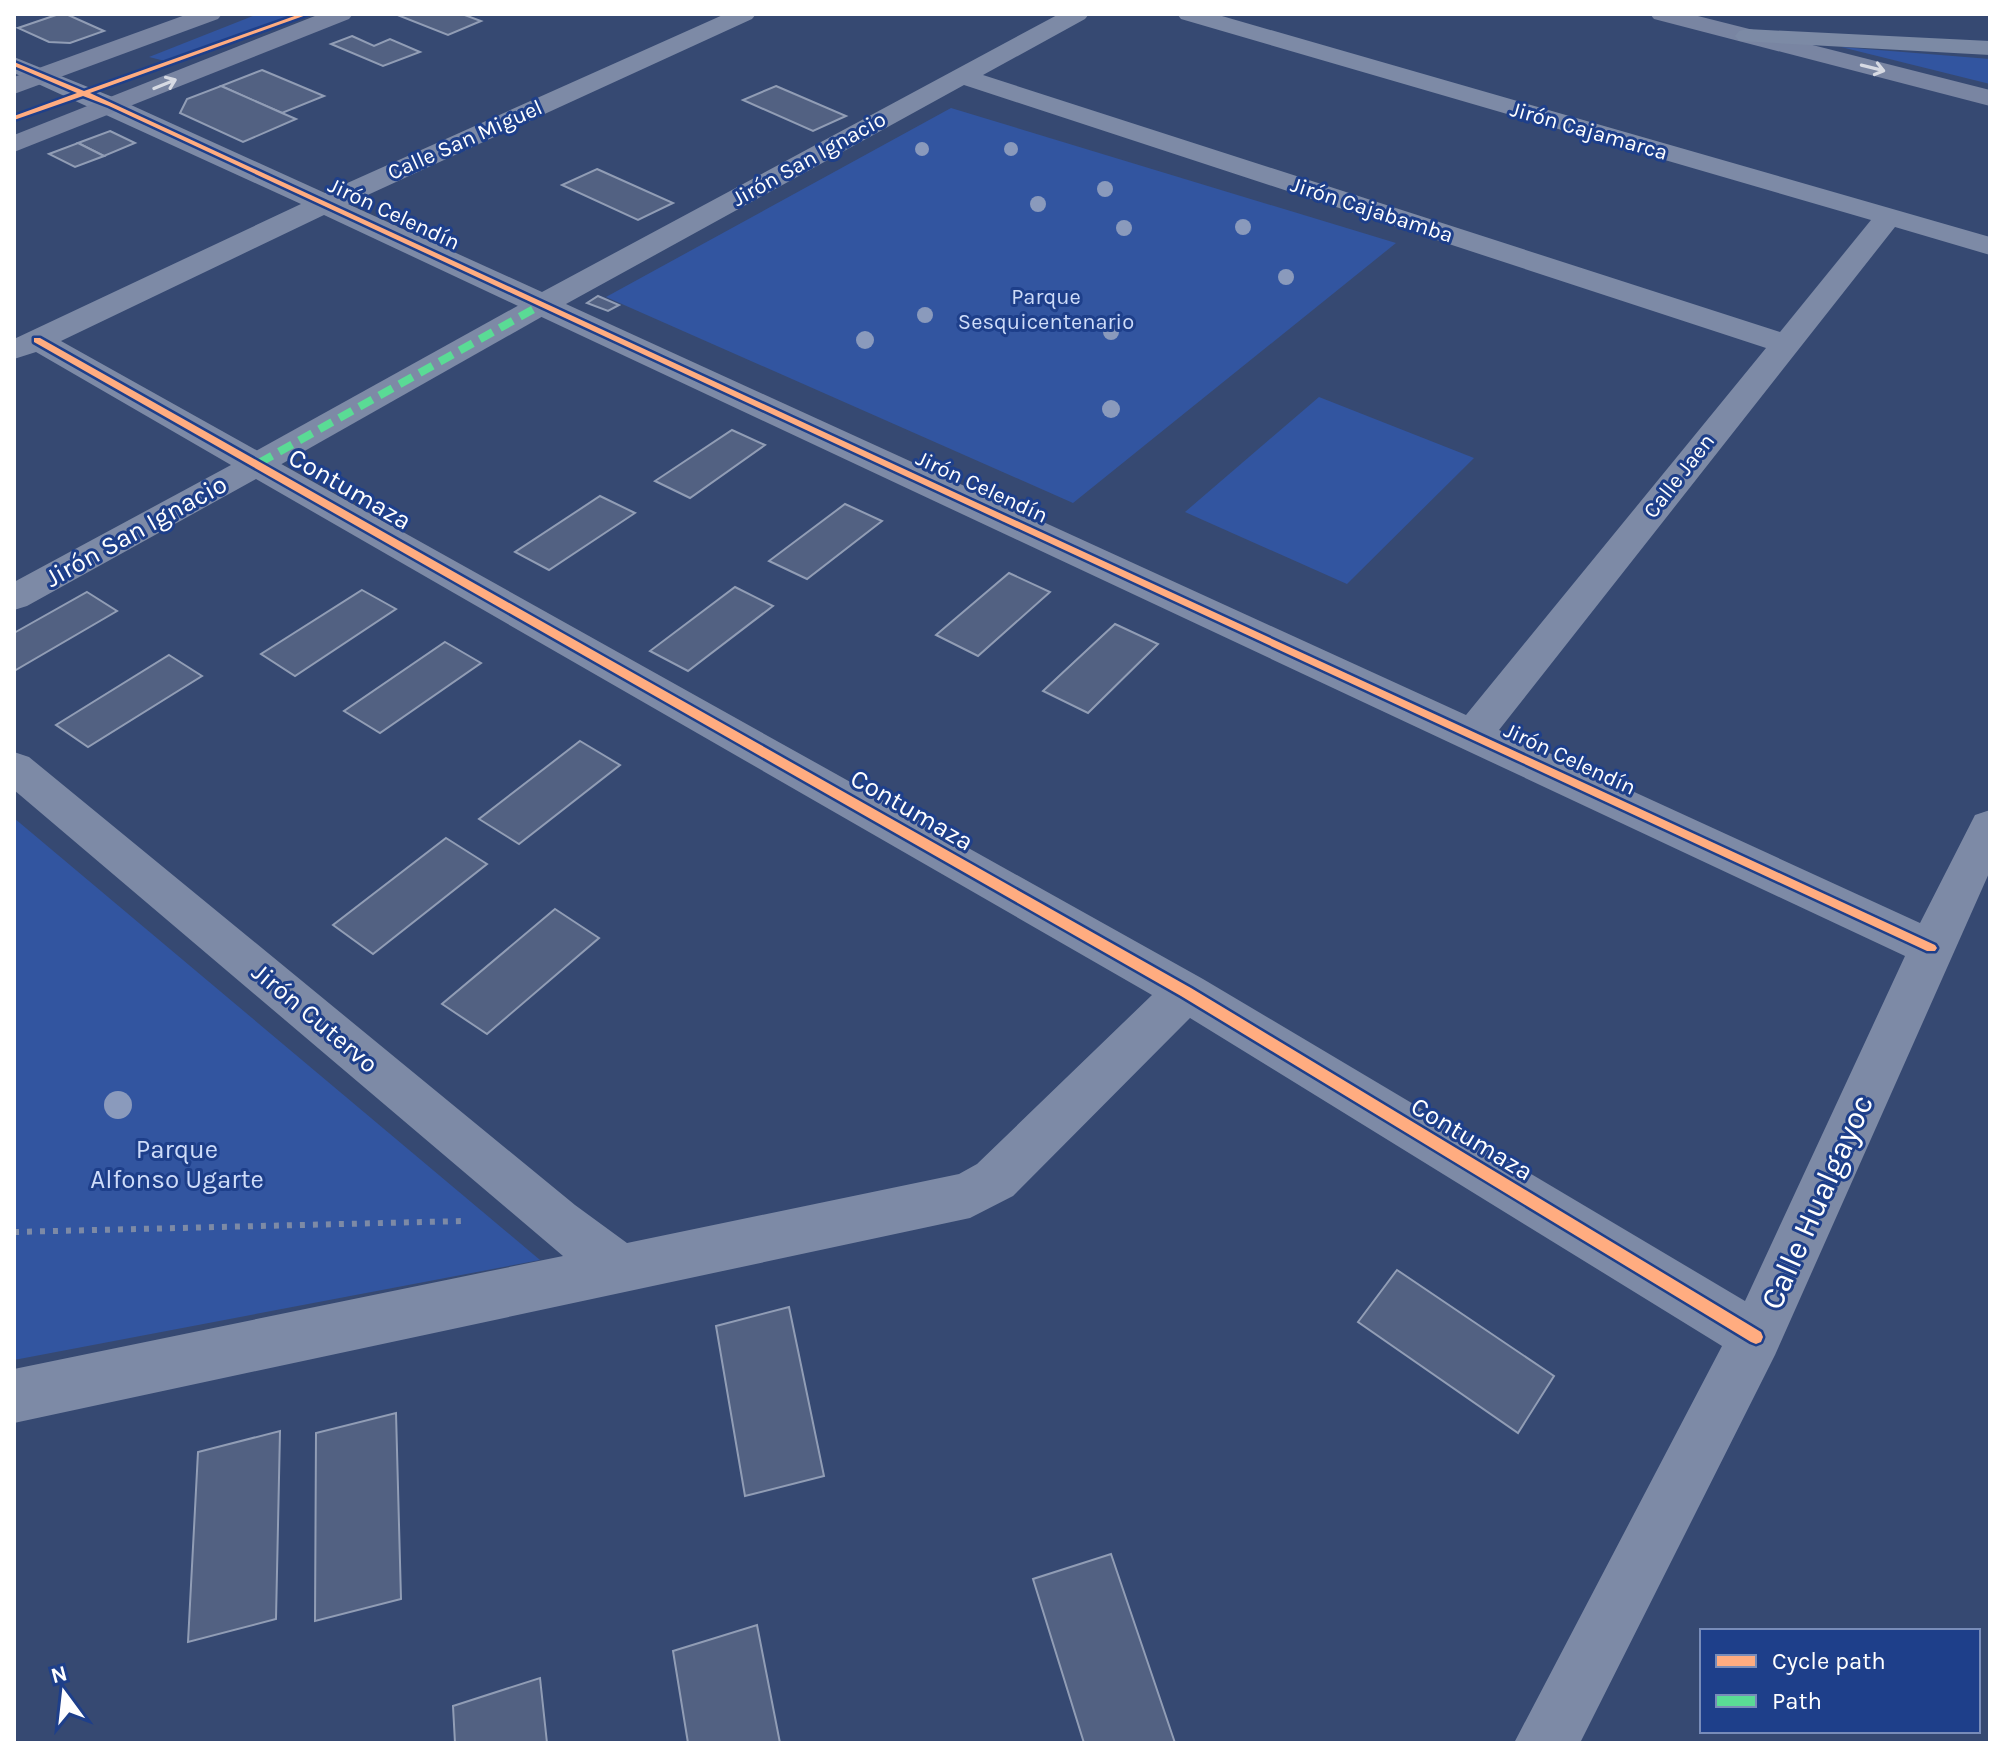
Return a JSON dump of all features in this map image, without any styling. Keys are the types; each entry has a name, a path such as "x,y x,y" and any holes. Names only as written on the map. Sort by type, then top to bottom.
{"main road":[{"path":"23,76 210,14"},
{"path":"14,144 341,14"},
{"path":"1662,14 1990,98"},
{"path":"1900,21 1990,46"},
{"path":"1747,36 1990,46"}],"street":[{"name":"Calle San Miguel","path":"26,345 324,204 744,14"},
{"name":"Jirón San Ignacio","path":"14,598 541,305 1077,14"},
{"name":"Jirón Cajamarca","path":"1189,14 1990,246"},
{"name":"Jirón Celendín","path":"23,76 111,105 1931,948"},
{"name":"Jirón Cajabamba","path":"960,76 1784,344"},
{"name":"Calle Jaen","path":"1472,736 1888,218"},
{"name":"Contumaza","path":"26,345 259,463 1186,992 1756,1337"},
{"name":"Jirón Cutervo","path":"14,767 557,1221 618,1267"},
{"name":"Calle Hualgayoc","path":"1546,1743 1756,1337 1931,948 1990,826"},
{"path":"14,1396 970,1195 995,1180 1186,992"}],"path":[{"path":"453,1211 477,1231"},
{"path":"14,1232 557,1221"}],"green space":[{"path":"258,14 298,14 173,63 149,57"},
{"path":"1841,47 1990,59 1990,84"},
{"name":"Parque Sesquicentenario","path":"951,108 1396,243 1073,503 606,297"},
{"path":"1319,397 1474,458 1347,584 1185,512"},
{"name":"Parque Alfonso Ugarte","path":"14,818 540,1260 14,1360"}],"building":[{"path":"66,14 104,31 70,43 49,42 18,28"},
{"path":"462,14 481,21 448,35 400,16"},
{"path":"352,36 374,46 390,39 420,52 383,66 331,44"},
{"path":"262,70 324,96 282,113 221,86"},
{"path":"221,86 296,119 243,142 180,113 187,99"},
{"path":"776,86 846,116 813,131 743,100"},
{"path":"110,131 135,143 104,156 78,143"},
{"path":"78,143 104,156 75,167 49,154"},
{"path":"597,169 673,203 638,220 562,185"},
{"path":"598,296 619,305 608,311 587,303"},
{"path":"732,430 765,445 690,498 655,481"},
{"path":"600,496 635,513 549,570 515,552"},
{"path":"845,504 882,521 807,579 769,561"},
{"path":"1009,573 1050,592 978,656 936,635"},
{"path":"735,587 773,606 688,671 650,651"},
{"path":"362,590 396,609 295,676 261,654"},
{"path":"87,592 117,611 14,671 14,633"},
{"path":"1115,624 1158,644 1088,713 1043,691"},
{"path":"445,642 481,663 380,733 344,711"},
{"path":"169,655 202,676 88,747 56,725"},
{"path":"580,741 620,765 519,844 479,819"},
{"path":"446,838 487,864 373,954 333,925"},
{"path":"555,909 599,938 487,1034 442,1004"},
{"path":"1397,1270 1554,1376 1518,1433 1358,1322"},
{"path":"789,1307 824,1476 745,1496 716,1326"},
{"path":"396,1413 401,1599 315,1621 316,1433"},
{"path":"280,1431 276,1619 188,1642 198,1452"},
{"path":"1111,1554 1175,1743 1084,1743 1033,1579"},
{"path":"757,1625 780,1743 688,1743 673,1651"},
{"path":"540,1678 547,1743 455,1743 453,1706"}],"marked path":[{"path":"259,463 541,305"}],"cycle path":[{"path":"14,118 306,14"},
{"path":"14,64 111,105 1931,948"},
{"path":"37,340 1186,992 1756,1337"}]}
